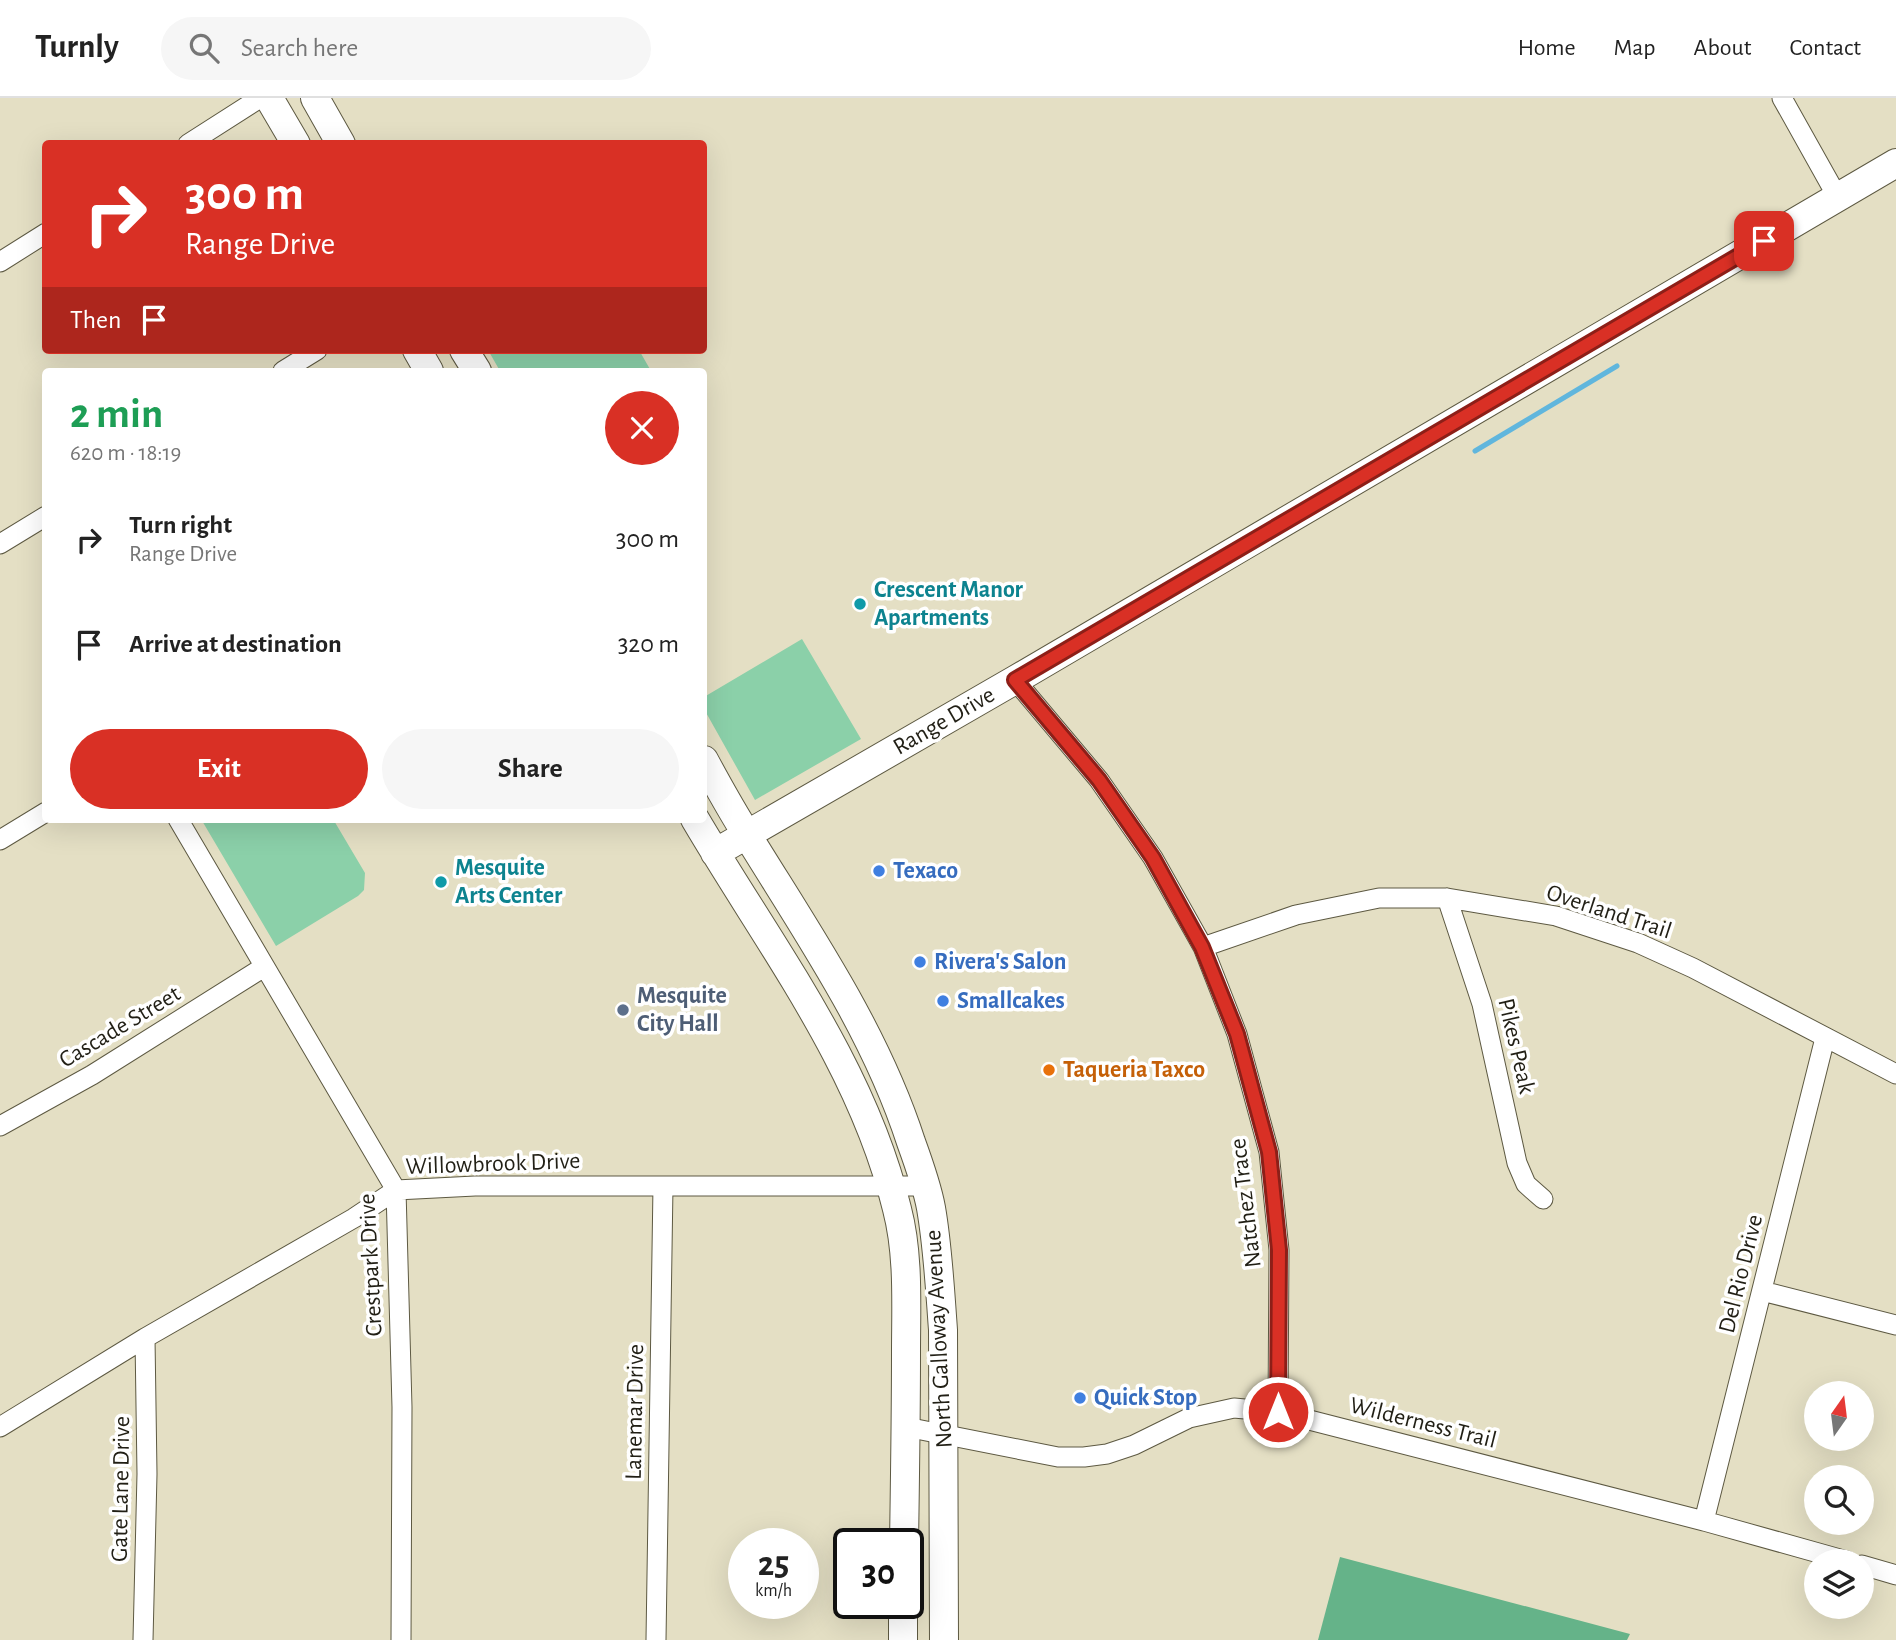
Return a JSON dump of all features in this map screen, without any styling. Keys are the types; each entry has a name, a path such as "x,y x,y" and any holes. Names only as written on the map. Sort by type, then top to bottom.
{"main road":[{"path":"269,98 294,140"},
{"path":"314,98 339,140"},
{"name":"Range Drive","path":"715,853 1896,163"},
{"name":"North Galloway Avenue","path":"707,765 854,1007 897,1099 926,1186 940,1280 945,1435 944,1640"},
{"name":"North Galloway Avenue","path":"697,823 831,1043 859,1096 891,1187 902,1238 907,1290 904,1528"},
{"path":"903,1619 903,1640"}],"street":[{"path":"194,140 260,98"},
{"path":"1782,98 1838,198"},
{"path":"0,262 42,236"},
{"path":"288,368 311,354"},
{"path":"0,544 42,518"},
{"name":"Natchez Trace","path":"1015,680 1099,780 1153,858 1202,947 1237,1034 1269,1152 1279,1250 1278,1412"},
{"path":"0,840 42,814"},
{"name":"Crestpark Drive","path":"180,823 396,1190 402,1407 401,1640"},
{"name":"Overland Trail","path":"1202,947 1296,915 1379,898 1447,898 1556,916 1638,943 1693,968 1896,1074"},
{"name":"Pikes Peak","path":"1447,898 1482,1004 1517,1163 1526,1184 1544,1199"},
{"name":"Cascade Street","path":"0,1126 92,1075 264,967"},
{"name":"Del Rio Drive","path":"1704,1521 1825,1038"},
{"name":"Willowbrook Drive","path":"0,1427 145,1338 354,1218 396,1190 475,1186 926,1186"},
{"name":"Lanemar Drive","path":"656,1640 663,1186"},
{"path":"1762,1292 1896,1325"},
{"name":"Gate Lane Drive","path":"143,1640 147,1474 145,1338"},
{"name":"Wilderness Trail","path":"905,1427 1058,1457 1084,1457 1107,1454 1134,1445 1189,1418 1234,1408 1278,1412 1804,1549"},
{"path":"1874,1569 1896,1575"}],"green space":[{"path":"490,354 641,354 649,368 498,368"},
{"path":"802,639 861,739 755,800 707,714 707,695"},
{"path":"203,823 335,823 365,873 364,890 358,896 276,946"},
{"path":"1340,1557 1630,1634 1627,1640 1318,1640"}],"waterway":[{"path":"1475,451 1617,366"}],"place":[{"name":"Crescent Manor Apartments","path":"860,604"},
{"name":"Texaco","path":"879,871"},
{"name":"Mesquite Arts Center","path":"441,882"},
{"name":"Rivera's Salon","path":"920,962"},
{"name":"Smallcakes","path":"943,1001"},
{"name":"Mesquite City Hall","path":"623,1010"},
{"name":"Taqueria Taxco","path":"1049,1070"},
{"name":"Quick Stop","path":"1080,1398"}],"route":[{"path":"1278,1412 1279,1250 1269,1152 1237,1034 1202,947 1153,858 1099,780 1015,680 1764,241"}]}
